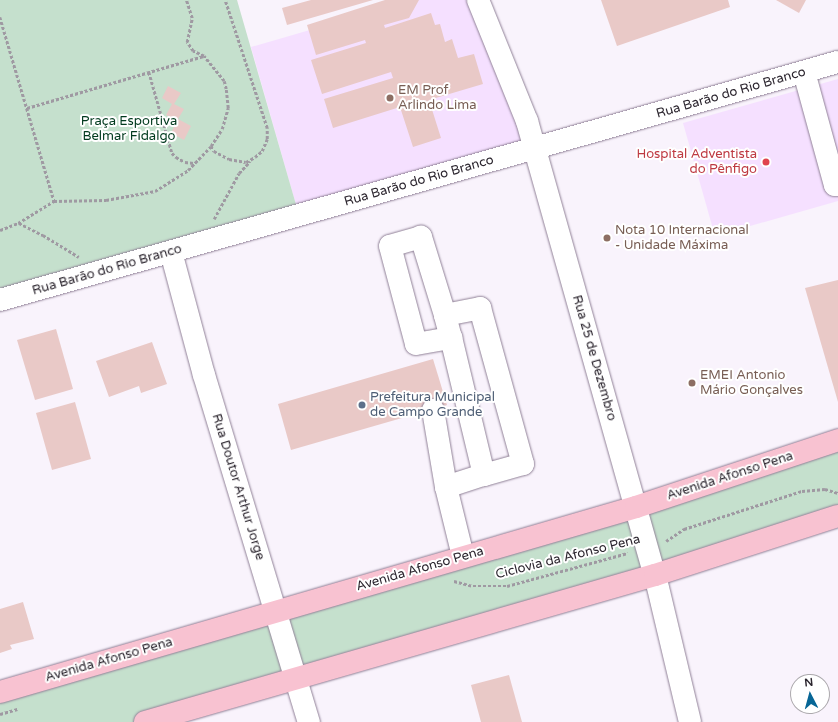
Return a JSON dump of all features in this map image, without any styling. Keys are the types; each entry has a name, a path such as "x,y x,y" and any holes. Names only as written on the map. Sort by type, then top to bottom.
{"main road":[{"name":"Avenida Afonso Pena","path":"0,692 463,556 636,507 838,440"},
{"path":"145,722 655,575 838,516"}],"street":[{"name":"Rua 25 de Dezembro","path":"478,0 527,121 655,575 690,722"},
{"name":"Rua Barão do Rio Branco","path":"0,300 838,62"},
{"path":"804,72 835,185 838,185"},
{"path":"451,338 416,344 390,246 421,237 445,315 451,338 484,475"},
{"name":"Rua Doutor Arthur Jorge","path":"171,252 204,375 309,722"},
{"path":"445,315 480,308 523,464 446,487"},
{"path":"433,410 446,487 463,556"}],"path":[{"path":"0,230 18,223 54,201 106,200 155,191 188,170 211,146 222,129 228,108 226,89 224,81 204,56 193,51 187,42 192,18 186,0"},
{"path":"200,244 239,173 245,164 262,151 267,139 267,128 225,0"},
{"path":"0,17 54,201"},
{"path":"27,108 204,56"},
{"path":"149,72 172,153 184,162 195,164"},
{"path":"211,146 214,151 228,159 246,162 255,157"},
{"path":"18,223 43,234 70,251 83,260 96,273"},
{"name":"Ciclovia da Afonso Pena","path":"447,582 454,581 489,587 507,586 668,541 684,529 802,491 825,489 838,493"},
{"path":"0,714 20,707"}],"shaded area":[{"name":"EM Prof Arlindo Lima","path":"413,0 477,0 534,148 299,215 251,47"},
{"name":"Hospital Adventista do Pênfigo","path":"838,79 838,201 715,236 683,123"}],"green space":[{"name":"Praça Esportiva Belmar Fidalgo","path":"0,0 237,0 299,215 0,300"},
{"path":"838,440 838,516 145,722 0,722 0,692"}],"building":[{"path":"311,0 373,0 287,25 282,8"},
{"path":"385,0 419,0 409,18 384,25 385,28 431,13 435,25 440,24 445,42 452,39 458,58 474,54 483,84 429,100 441,138 413,147 400,107 333,128 324,99 393,78 391,72 322,94 311,60 366,43 365,40 316,55 307,25"},
{"path":"601,0 728,0 730,7 617,46"},
{"path":"776,0 806,0 799,13"},
{"path":"168,86 181,93 174,104 184,109 178,119 191,126 184,140 171,133 177,121 166,115 172,104 162,98"},
{"path":"838,280 838,402 805,288"},
{"path":"56,329 73,389 35,400 17,340"},
{"path":"152,342 167,384 141,393 139,386 109,397 96,361"},
{"name":"Prefeitura Municipal de Campo Grande","path":"433,359 447,405 291,450 278,404"},
{"path":"75,402 91,459 52,470 36,413"},
{"path":"23,602 34,639 10,645 12,649 0,653 0,609"},
{"path":"509,675 522,722 481,722 471,685"}],"place":[{"name":"EM Prof Arlindo Lima","path":"390,98"},
{"name":"Hospital Adventista do Pênfigo","path":"766,162"},
{"name":"Nota 10 Internacional - Unidade Máxima","path":"607,238"},
{"name":"EMEI Antonio Mário Gonçalves","path":"692,383"},
{"name":"Prefeitura Municipal de Campo Grande","path":"362,405"}]}
